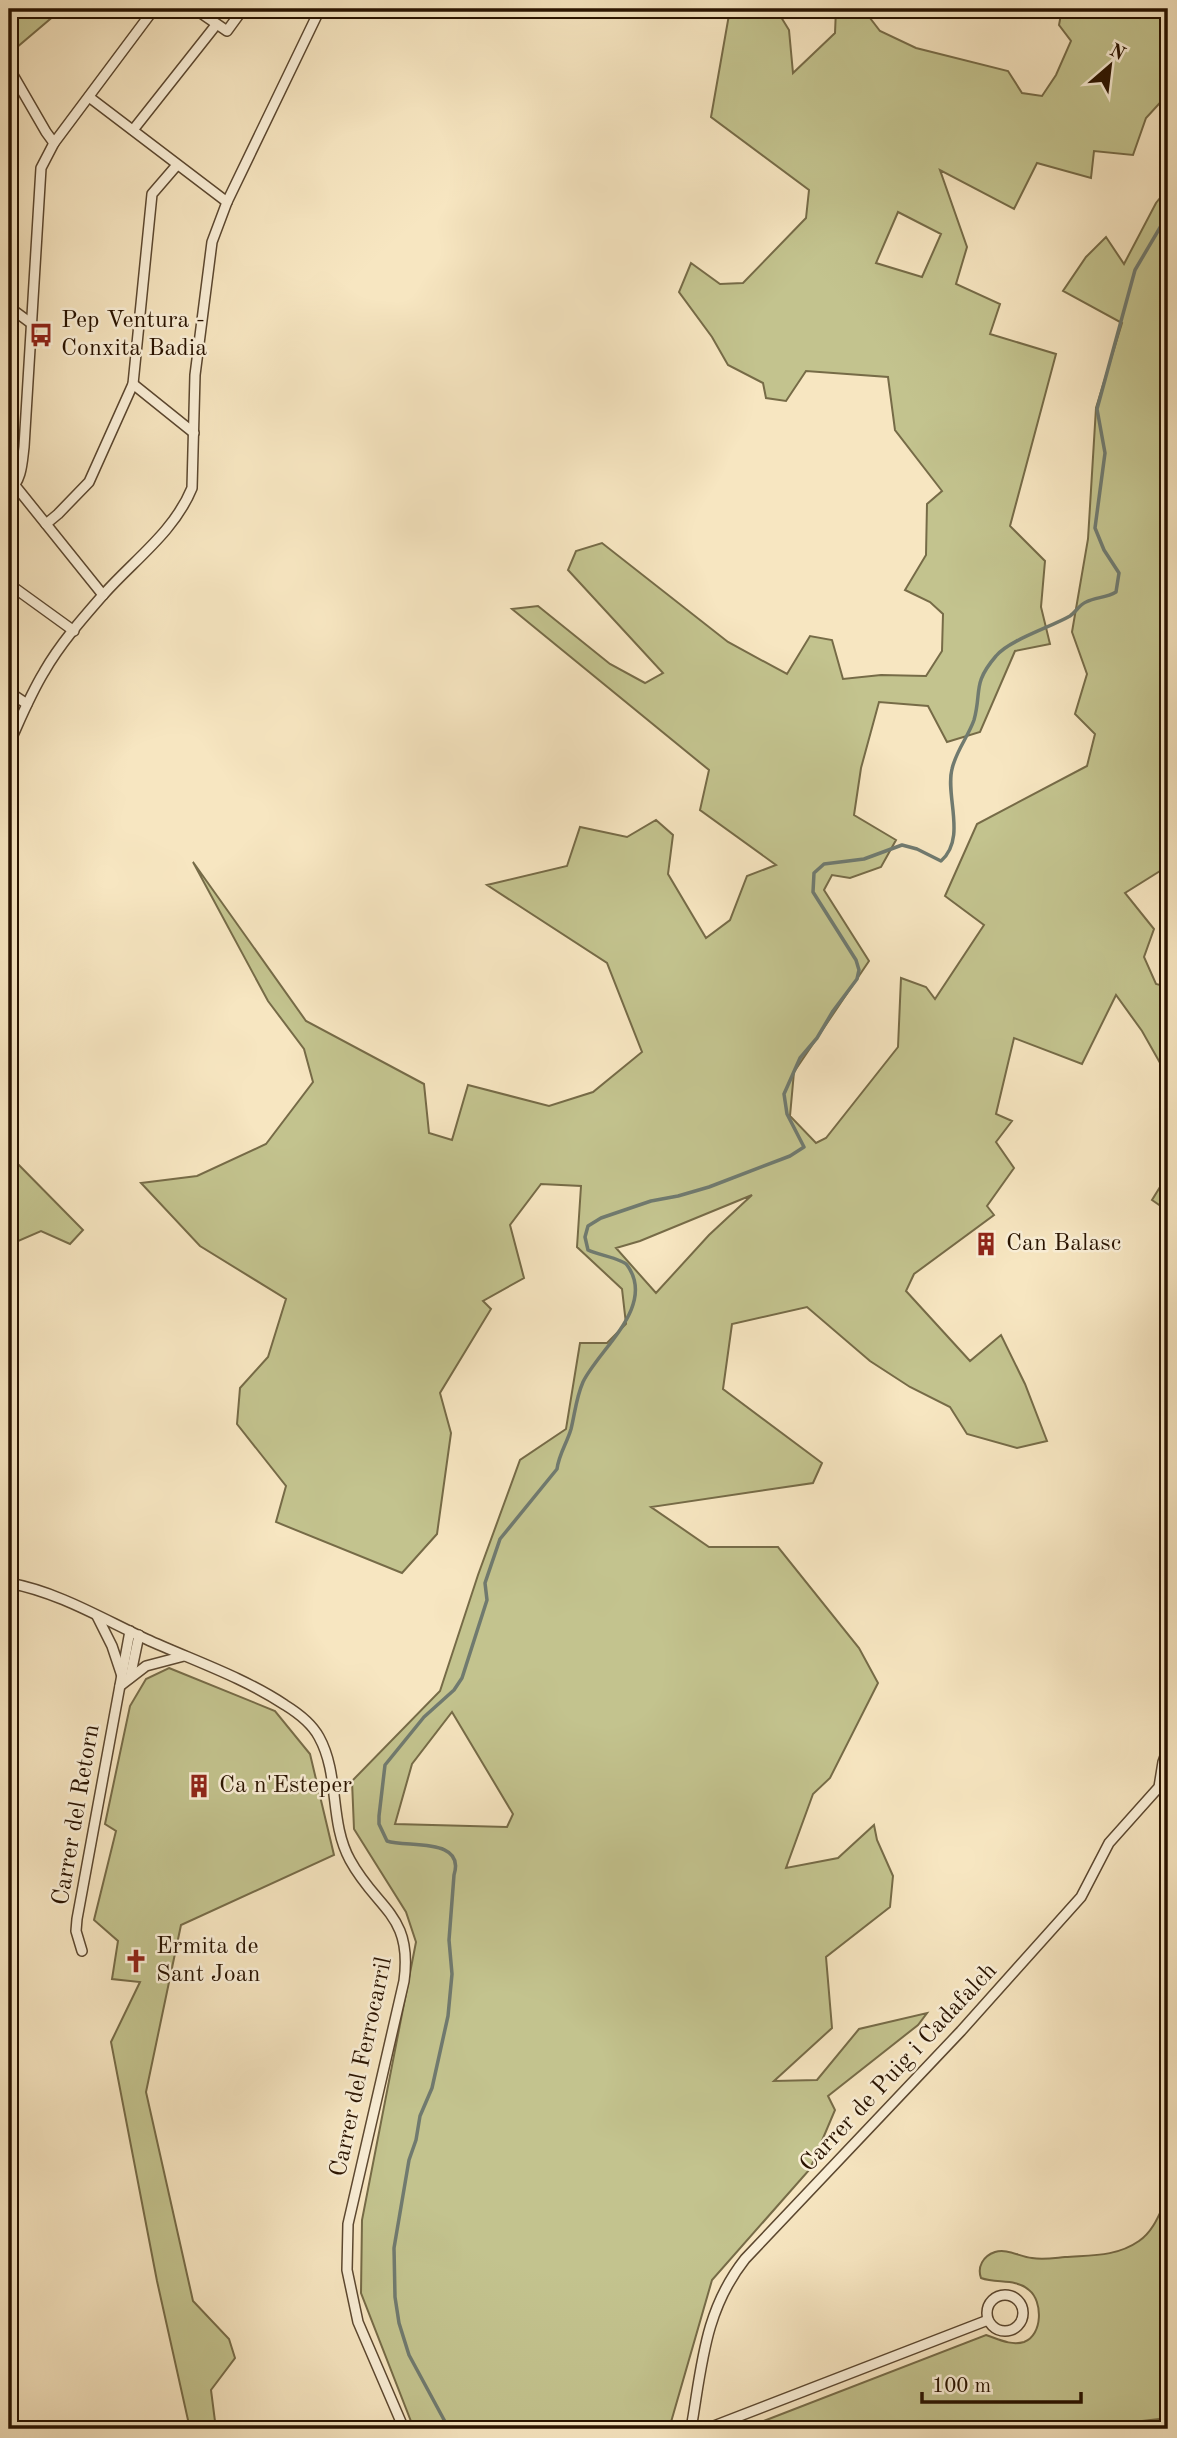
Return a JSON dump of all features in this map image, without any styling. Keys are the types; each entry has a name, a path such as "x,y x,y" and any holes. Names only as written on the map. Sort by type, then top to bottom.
{"street":[{"path":"103,595 11,485 21,470 24,447 41,168 54,143 154,9"},
{"path":"195,9 227,31 243,9"},
{"path":"9,744 45,670 103,595 170,525 185,505 191,488 195,375 212,242 227,202 320,9"},
{"path":"133,130 216,24"},
{"path":"9,68 54,143"},
{"path":"89,97 227,202"},
{"path":"46,524 89,482 133,384 152,194 177,165"},
{"path":"9,307 32,324"},
{"path":"133,384 194,433"},
{"path":"9,584 74,631"},
{"path":"9,692 27,704"},
{"name":"Carrer del Ferrocarril","path":"9,1583 59,1597 266,1693 307,1721 319,1737 327,1757 338,1830 351,1862 398,1923 407,1959 348,2224 346,2270 358,2322 404,2429"},
{"path":"97,1616 124,1680 145,1666 184,1656"},
{"name":"Carrer del Retorn","path":"82,1951 76,1931 77,1919 134,1633"},
{"name":"Carrer de Puig i Cadafalch","path":"691,2429 709,2327 729,2279 961,2031 1072,1907 1109,1843 1159,1787 1168,1748"},
{"path":"997,2296 1012,2296 1023,2307 1022,2319 1014,2329 999,2330 988,2320 989,2304 997,2296"},
{"path":"706,2429 988,2320"}],"green space":[{"path":"9,9 62,9 16,48 9,39"},
{"path":"730,9 776,9 789,30 793,73 835,33 836,9 863,9 880,31 916,48 1008,71 1022,93 1042,96 1056,75 1071,41 1059,25 1062,9 1168,9 1168,94 1146,118 1133,155 1094,151 1091,178 1037,163 1014,209 940,170 967,247 956,284 1000,304 990,334 1056,354 1010,526 1045,561 1041,607 1050,644 1015,651 980,732 947,742 928,706 879,702 861,768 854,815 896,840 881,867 850,878 832,875 824,890 869,961 794,1072 790,1116 816,1143 826,1138 898,1047 901,978 926,987 935,999 984,925 945,896 977,824 1087,766 1095,734 1075,714 1087,674 1072,632 1088,539 1096,408 1122,323 1063,291 1086,257 1106,237 1124,264 1156,203 1168,188 1168,866 1125,893 1154,929 1144,957 1156,984 1168,987 1168,1077 1142,1031 1116,995 1082,1064 1014,1038 996,1114 1012,1121 996,1142 1014,1168 987,1206 994,1215 914,1274 906,1291 970,1361 1001,1335 1025,1384 1047,1441 1017,1448 967,1434 950,1407 910,1387 870,1361 807,1307 732,1324 723,1389 822,1463 813,1483 651,1507 709,1547 778,1547 859,1648 878,1683 830,1778 813,1794 786,1868 838,1858 874,1825 877,1840 893,1876 890,1907 826,1957 832,2028 774,2081 817,2080 859,2029 927,2013 918,2025 828,2096 835,2110 810,2169 712,2280 669,2429 414,2429 361,2293 362,2220 416,1942 406,1912 354,1829 352,1781 440,1691 520,1460 566,1429 580,1343 607,1343 626,1324 622,1289 577,1247 581,1186 541,1184 510,1225 524,1278 483,1301 491,1309 440,1393 451,1433 437,1534 402,1573 276,1522 286,1486 237,1424 240,1388 268,1357 286,1299 200,1246 141,1183 197,1176 266,1144 313,1082 304,1049 268,1001 193,862 306,1021 424,1084 429,1133 452,1140 468,1085 549,1106 593,1092 642,1052 607,963 487,885 567,866 580,827 627,837 656,820 673,835 668,874 706,938 730,920 747,876 776,865 700,810 709,770 512,609 538,606 610,664 645,683 663,673 568,570 576,551 602,543 728,642 787,674 810,636 832,640 843,679 881,675 926,676 942,651 943,614 930,602 905,590 926,555 927,504 942,491 895,430 888,377 806,371 786,401 766,398 763,383 728,365 712,337 679,292 691,263 720,284 743,283 806,218 809,190 711,117","holes":["898,212 941,234 922,277 876,263","752,1195 709,1235 656,1293 616,1248 640,1241","452,1712 513,1814 507,1827 395,1824 412,1764"]},
{"path":"9,1155 83,1230 70,1244 41,1231 9,1245"},
{"path":"1168,1174 1168,1211 1152,1200"},
{"path":"169,1668 275,1711 310,1754 334,1855 181,1925 146,2092 193,2301 229,2339 235,2358 211,2390 216,2429 190,2429 157,2281 111,2042 140,1982 112,1979 118,1941 94,1920 116,1831 105,1824 130,1706 146,1679"},
{"path":"1168,2196 1168,2418 1073,2429 743,2429 986,2335 1009,2343 1024,2342 1035,2332 1038,2325 1039,2309 1034,2295 1024,2286 981,2278 980,2270 984,2259 1000,2251 1044,2259 1121,2250 1139,2241 1149,2232"}],"waterway":[{"path":"449,2429 409,2355 399,2323 395,2297 394,2248 409,2160 420,2116 432,2088 448,2016 452,1974 449,1940 455,1863 451,1855 443,1849 387,1841 379,1824 385,1765 424,1717 454,1690 462,1678 487,1600 485,1583 500,1539 557,1469 583,1382 630,1311 635,1296 634,1280 627,1265 588,1250 585,1237 588,1226 601,1218 651,1201 709,1187 790,1156 804,1147 787,1114 784,1094 800,1058 857,979 859,970 856,960 813,892 814,873 824,864 864,859 902,845 941,861 949,852 953,841 952,769 974,720 979,688 988,666 1002,650 1020,639 1070,616 1086,602 1116,592 1119,573 1104,550 1095,528 1105,453 1097,409 1135,270 1168,214"}],"place":[{"name":"Pep Ventura - Conxita Badia","path":"41,335"},
{"name":"Can Balasc","path":"986,1244"},
{"name":"Ca n'Esteper","path":"199,1786"},
{"name":"Ermita de Sant Joan","path":"136,1961"}]}
